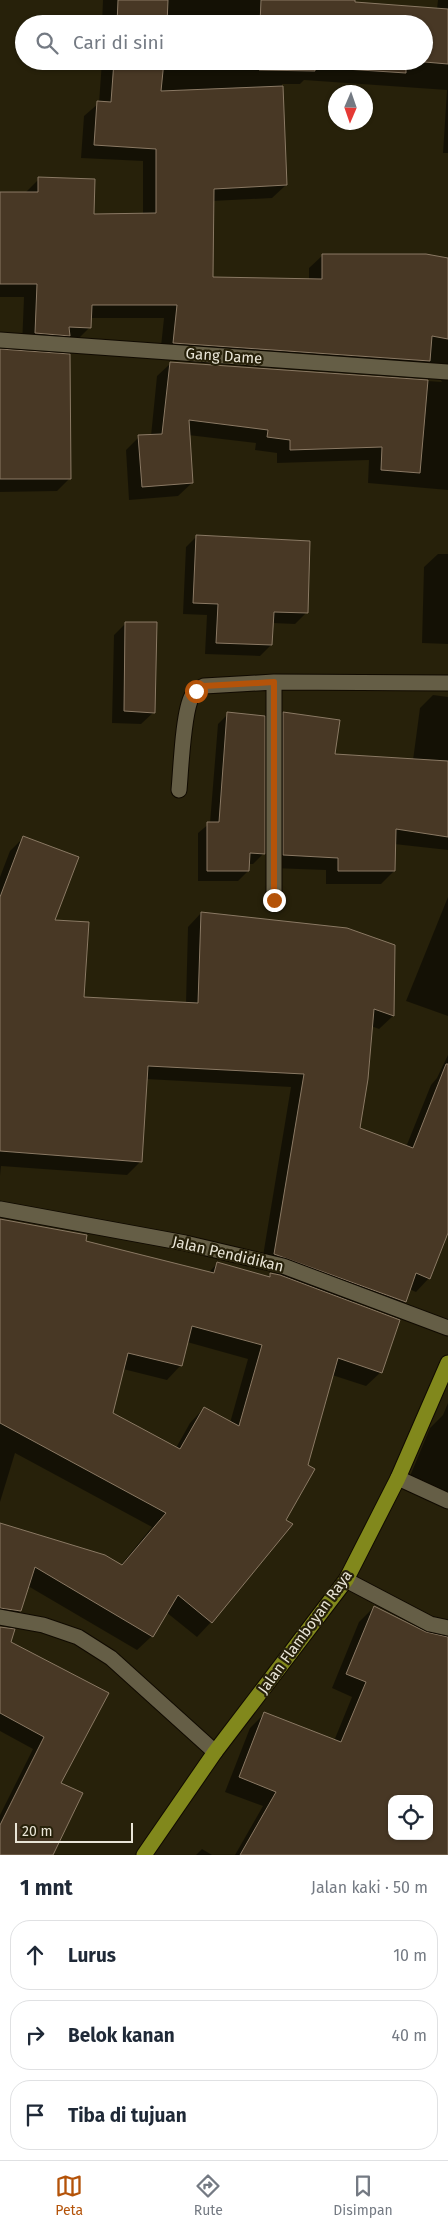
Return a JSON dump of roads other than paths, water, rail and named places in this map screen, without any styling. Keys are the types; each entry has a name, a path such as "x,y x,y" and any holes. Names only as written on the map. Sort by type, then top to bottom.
{"main road":[{"name":"Jalan Flamboyan Raya","path":"144,1855 215,1752 346,1580 398,1478 448,1363"}],"street":[{"name":"Gang Dame","path":"0,340 448,372"},
{"path":"179,790 191,697 204,686 274,682 448,682"},
{"path":"274,682 274,900"},
{"name":"Jalan Pendidikan","path":"0,1209 185,1243 283,1266 448,1328"},
{"path":"398,1478 448,1500"},
{"path":"346,1580 430,1624 448,1628"},
{"path":"0,1617 43,1624 78,1637 111,1658 215,1752"}]}
